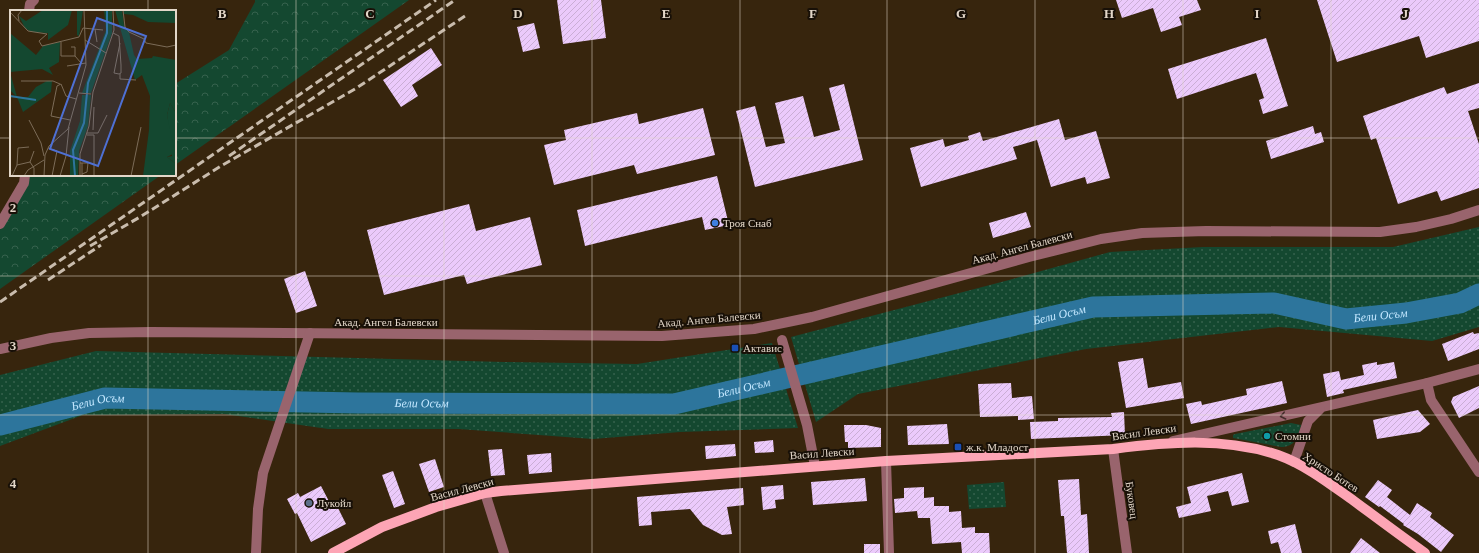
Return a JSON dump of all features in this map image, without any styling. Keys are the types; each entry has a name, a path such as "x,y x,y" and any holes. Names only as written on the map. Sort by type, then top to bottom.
{"main road":[{"name":"Христо Ботев","path":"1162,443 1197,442 1230,445 1271,454 1294,462 1306,468 1339,490 1425,553"},
{"name":"Васил Левски","path":"333,553 382,527 436,507 485,493 815,466 1113,449 1162,443"}],"street":[{"path":"29,10 30,4 34,0"},
{"path":"0,224 24,183 25,176"},
{"name":"Акад. Ангел Балевски","path":"0,349 51,338 89,333 151,332 662,336 754,329 812,317 1029,257 1102,239 1142,233 1206,231 1380,232 1416,227 1451,219 1479,210"},
{"path":"256,553 258,509 265,468 310,333"},
{"path":"782,340 807,425 815,466"},
{"name":"Васил Левски","path":"1162,443 1321,408 1479,369"},
{"path":"1427,383 1432,400 1479,472"},
{"path":"1294,462 1308,421 1315,412 1321,408"},
{"name":"Буковец","path":"1113,449 1127,553"},
{"path":"886,461 889,553"},
{"path":"485,493 504,553"}],"green space":[{"path":"255,0 409,0 176,164 176,83 229,50"},
{"path":"28,176 160,176 0,289 0,215 23,179"},
{"path":"1479,227 1479,327 1432,341 1279,327 1086,349 858,394 816,422 791,337 1110,252 1203,247 1393,247"},
{"path":"772,343 798,428 680,432 593,439 459,429 328,429 224,414 83,415 0,446 0,375 96,351 637,364"},
{"path":"1291,423 1301,425 1299,434 1293,443 1286,447 1233,438 1233,435 1235,434"},
{"path":"1004,482 1006,507 969,509 967,485"}],"building":[{"path":"557,0 601,0 606,38 563,44"},
{"path":"1116,0 1197,0 1201,10 1179,17 1182,25 1161,32 1153,8 1122,18"},
{"path":"1317,0 1479,0 1479,41 1426,58 1419,36 1337,62"},
{"path":"534,23 540,48 523,52 517,27"},
{"path":"1266,38 1288,106 1263,114 1259,100 1264,98 1256,73 1177,99 1168,69"},
{"path":"431,48 442,65 412,85 418,96 401,107 383,80"},
{"path":"1479,83 1479,108 1468,111 1479,144 1479,188 1441,201 1437,191 1398,204 1376,138 1371,140 1363,116 1444,87 1447,94"},
{"path":"844,84 863,160 755,187 736,111 755,106 766,147 785,143 775,103 803,96 814,137 840,130 829,88"},
{"path":"703,108 715,155 637,174 634,165 554,185 544,145 566,140 564,130 637,113 639,124"},
{"path":"1059,119 1065,140 1096,131 1110,178 1087,184 1085,177 1051,187 1037,140 1013,147 1017,159 921,187 910,148 943,139 945,147 969,140 968,136 980,132 983,141"},
{"path":"1313,126 1315,134 1321,132 1324,142 1271,159 1266,141"},
{"path":"717,176 729,225 705,230 702,217 585,246 577,210"},
{"path":"469,204 476,231 530,217 542,265 467,284 464,275 384,295 367,230"},
{"path":"1026,212 1031,227 993,238 989,223"},
{"path":"305,271 317,306 296,313 284,279"},
{"path":"1473,332 1474,334 1479,333 1479,349 1448,361 1442,344"},
{"path":"1143,358 1148,388 1181,382 1184,398 1126,408 1118,362"},
{"path":"1377,362 1377,365 1394,362 1397,378 1343,390 1344,393 1327,397 1323,374 1339,371 1341,380 1364,375 1362,365"},
{"path":"1282,381 1287,403 1191,424 1186,404 1201,401 1202,405 1247,395 1246,389"},
{"path":"1011,383 1012,398 1032,396 1034,419 1018,420 1018,416 980,417 978,384"},
{"path":"1479,386 1479,408 1459,418 1451,402 1453,397"},
{"path":"1418,410 1430,424 1420,432 1377,439 1373,420"},
{"path":"1124,412 1125,435 1031,439 1030,422 1058,421 1058,418 1112,417 1111,413"},
{"path":"947,424 949,444 908,445 907,426"},
{"path":"844,425 866,425 881,428 881,447 848,448 848,442 845,442"},
{"path":"773,440 774,452 755,453 754,442"},
{"path":"735,444 736,456 706,459 705,446"},
{"path":"502,449 505,475 491,476 488,450"},
{"path":"551,453 552,472 529,474 527,455"},
{"path":"435,459 444,487 429,492 419,464"},
{"path":"393,471 405,504 394,508 382,475"},
{"path":"1242,473 1249,502 1232,506 1228,491 1207,496 1211,511 1179,518 1176,507 1191,503 1187,487"},
{"path":"865,478 867,501 813,505 811,482"},
{"path":"1079,479 1081,515 1087,514 1089,553 1067,553 1064,516 1061,516 1058,480"},
{"path":"1378,480 1392,490 1387,497 1410,515 1417,503 1432,513 1430,517 1454,535 1441,552 1418,534 1403,525 1404,524 1380,506 1379,507 1365,497"},
{"path":"783,485 784,499 775,500 776,508 763,510 761,487"},
{"path":"321,486 333,509 337,506 346,524 311,542 297,513 295,514 287,499 298,493 300,497"},
{"path":"924,487 924,498 934,497 934,506 949,506 949,512 961,511 962,528 975,527 975,533 989,533 990,553 962,553 961,542 932,544 930,518 918,518 917,511 895,513 894,499 904,498 904,488"},
{"path":"743,488 744,505 727,507 732,534 722,535 703,525 690,509 651,512 652,525 639,526 637,497"},
{"path":"1295,524 1302,553 1281,553 1278,542 1271,544 1268,531"},
{"path":"1361,538 1380,553 1350,553"},
{"path":"864,544 880,544 880,553 864,553"}],"waterway":[{"name":"Бели Осъм","path":"0,425 105,398 358,403 674,404 1093,307 1274,303 1346,319 1406,313 1460,303 1479,294"}],"railway":[{"path":"0,302 436,0"},
{"path":"229,156 455,0"},
{"path":"90,246 140,217 221,166 355,89 465,16"},
{"path":"48,280 101,245"}],"place":[{"name":"Троя Снаб","path":"715,223"},
{"name":"Актавис","path":"735,348"},
{"name":"Стомни","path":"1267,436"},
{"name":"ж.к. Младост","path":"958,447"},
{"name":"Лукойл","path":"309,503"}]}
